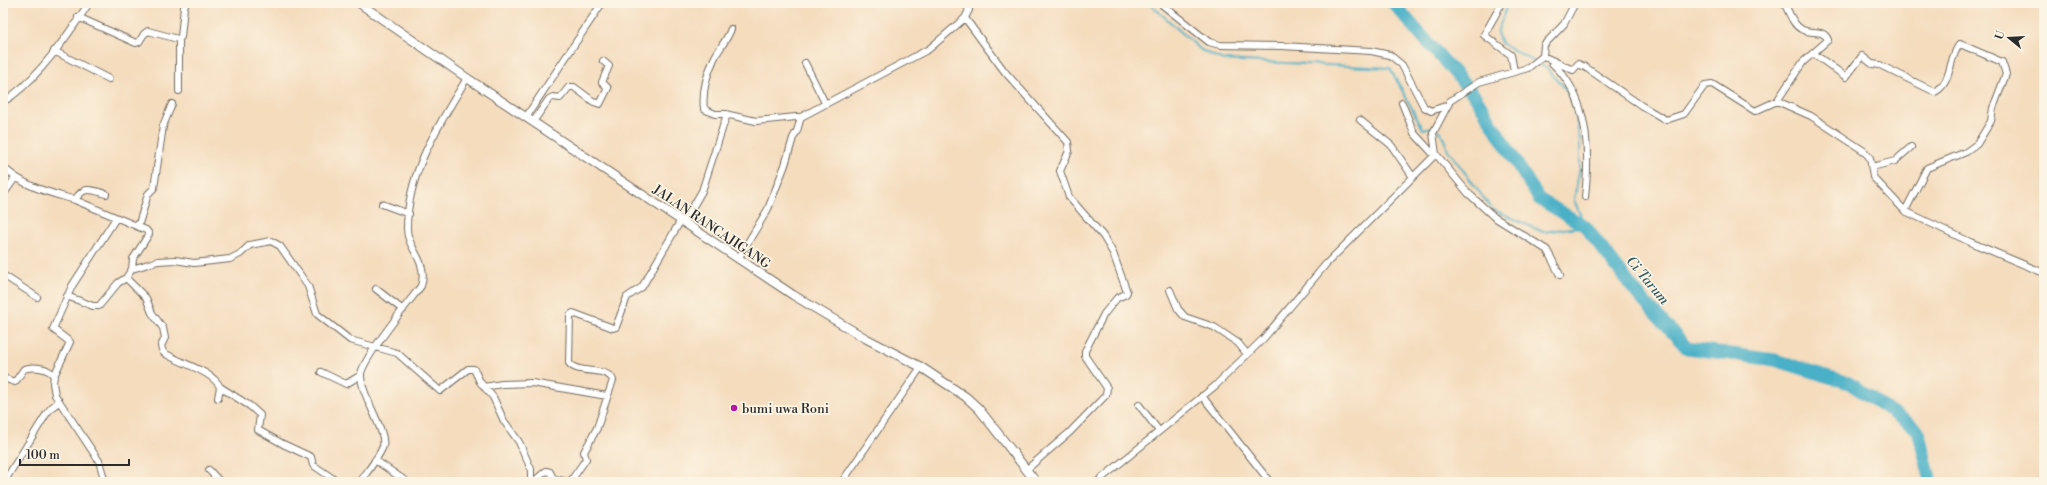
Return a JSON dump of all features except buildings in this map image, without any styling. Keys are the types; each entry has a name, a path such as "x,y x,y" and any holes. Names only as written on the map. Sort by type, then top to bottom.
{"main road":[{"name":"JALAN RANCAJIGANG","path":"360,3 529,120 738,259 842,324 921,367 974,403 1036,482"}],"street":[{"path":"3,102 26,83 54,51 88,3"},
{"path":"179,91 179,39 186,3"},
{"path":"529,120 602,3"},
{"path":"731,29 725,43 714,58 709,72 703,103 705,110 719,115 727,114 756,121 801,116 930,49 965,18 969,10 965,3"},
{"path":"1160,3 1209,42 1214,44 1371,51 1390,54 1402,65 1424,107 1430,111 1448,105"},
{"path":"1501,3 1484,36 1511,55 1514,71"},
{"path":"1544,57 1544,45 1564,24 1575,3"},
{"path":"1544,57 1573,70 1578,64 1585,67 1642,106 1666,120 1684,114 1708,83 1712,84 1754,111 1777,101 1788,82 1803,62 1827,42 1827,38 1820,32 1808,32 1800,29 1796,25 1784,3"},
{"path":"78,17 136,43 139,42 148,31 179,39"},
{"path":"965,18 1005,72 1068,142 1070,151 1060,171 1069,197 1103,236 1113,253 1127,292 1114,301 1104,314 1085,351 1085,356 1106,388 1106,395 1070,432 1026,470"},
{"path":"1813,53 1846,76 1862,56 1872,64 1880,65 1935,92 1945,82 1953,56 1960,44 2002,62 2006,74 1992,108 1991,122 1977,144 1966,152 1927,168 1906,211"},
{"path":"54,51 109,79"},
{"path":"1436,155 1433,133 1448,105 1455,97 1479,82 1529,67 1544,57"},
{"path":"1544,57 1558,68 1579,102 1585,126 1588,165 1585,197"},
{"path":"529,120 549,99 553,96 560,98 569,87 574,87 594,102 600,104 608,88 602,82 609,66 603,61"},
{"path":"805,63 825,103"},
{"path":"360,482 383,446 383,441 363,387 361,375 364,365 422,283 419,259 407,232 417,170 440,122 467,78"},
{"path":"1777,101 1811,116 1864,151 1870,158 1873,177 1906,211 1970,242 2044,273"},
{"path":"138,227 148,194 154,188 163,126 172,104"},
{"path":"1402,104 1414,133 1436,155 1468,193 1494,217 1547,250 1560,275"},
{"path":"132,269 158,261 174,260 194,263 230,259 240,254 250,245 271,241 280,246 308,286 317,314 346,338 397,353 440,391 471,368 474,369 480,382 492,394 504,421 522,447 530,469 532,482 546,471 550,472 553,478 569,482 586,459 584,452 597,428 607,396 614,380 612,377 576,367 569,363 570,315 573,313 580,315 615,328 627,297 642,287 702,191 727,114"},
{"path":"738,259 766,213 785,165 801,116"},
{"path":"1360,120 1391,145 1413,177"},
{"path":"1872,167 1895,161 1910,147"},
{"path":"1098,482 1202,396 1247,354 1288,311 1326,264 1436,155"},
{"path":"3,167 15,178 30,185 75,200 138,227 149,234 133,259 132,269 126,278 118,283 96,307 67,296"},
{"path":"3,195 15,178"},
{"path":"75,200 80,192 84,190 106,194"},
{"path":"382,204 409,214"},
{"path":"105,482 99,461 59,402 53,390 54,376 70,343 69,340 54,330 72,286 116,218"},
{"path":"3,275 37,297"},
{"path":"126,278 146,298 152,313 163,328 165,338 161,346 163,352 174,359 196,367 218,383 220,387 250,406 260,415 258,430 311,457 313,465 338,482"},
{"path":"376,289 403,310"},
{"path":"1170,290 1178,309 1185,317 1214,328 1238,343 1247,354"},
{"path":"842,482 921,367"},
{"path":"3,378 15,382 24,369 29,368 48,370 54,376"},
{"path":"321,372 346,384 361,375"},
{"path":"484,387 502,384 532,383 607,396"},
{"path":"218,398 220,387"},
{"path":"1202,396 1270,482"},
{"path":"4,482 47,413 59,402"},
{"path":"1139,405 1159,431"},
{"path":"375,460 407,482"},
{"path":"209,470 220,482"}],"waterway":[{"path":"1149,3 1201,50 1223,60 1390,68 1423,129 1433,127 1441,132 1448,150 1492,209 1543,232 1585,226 1574,200 1580,167 1580,140 1574,108 1565,88 1546,68 1501,43 1497,33 1508,3"},
{"name":"Ci Tarum","path":"1393,3 1475,96 1539,199 1585,226 1638,295 1687,348 1775,360 1849,383 1918,430 1931,482"}],"place":[{"name":"bumi uwa Roni","path":"734,408"}]}
